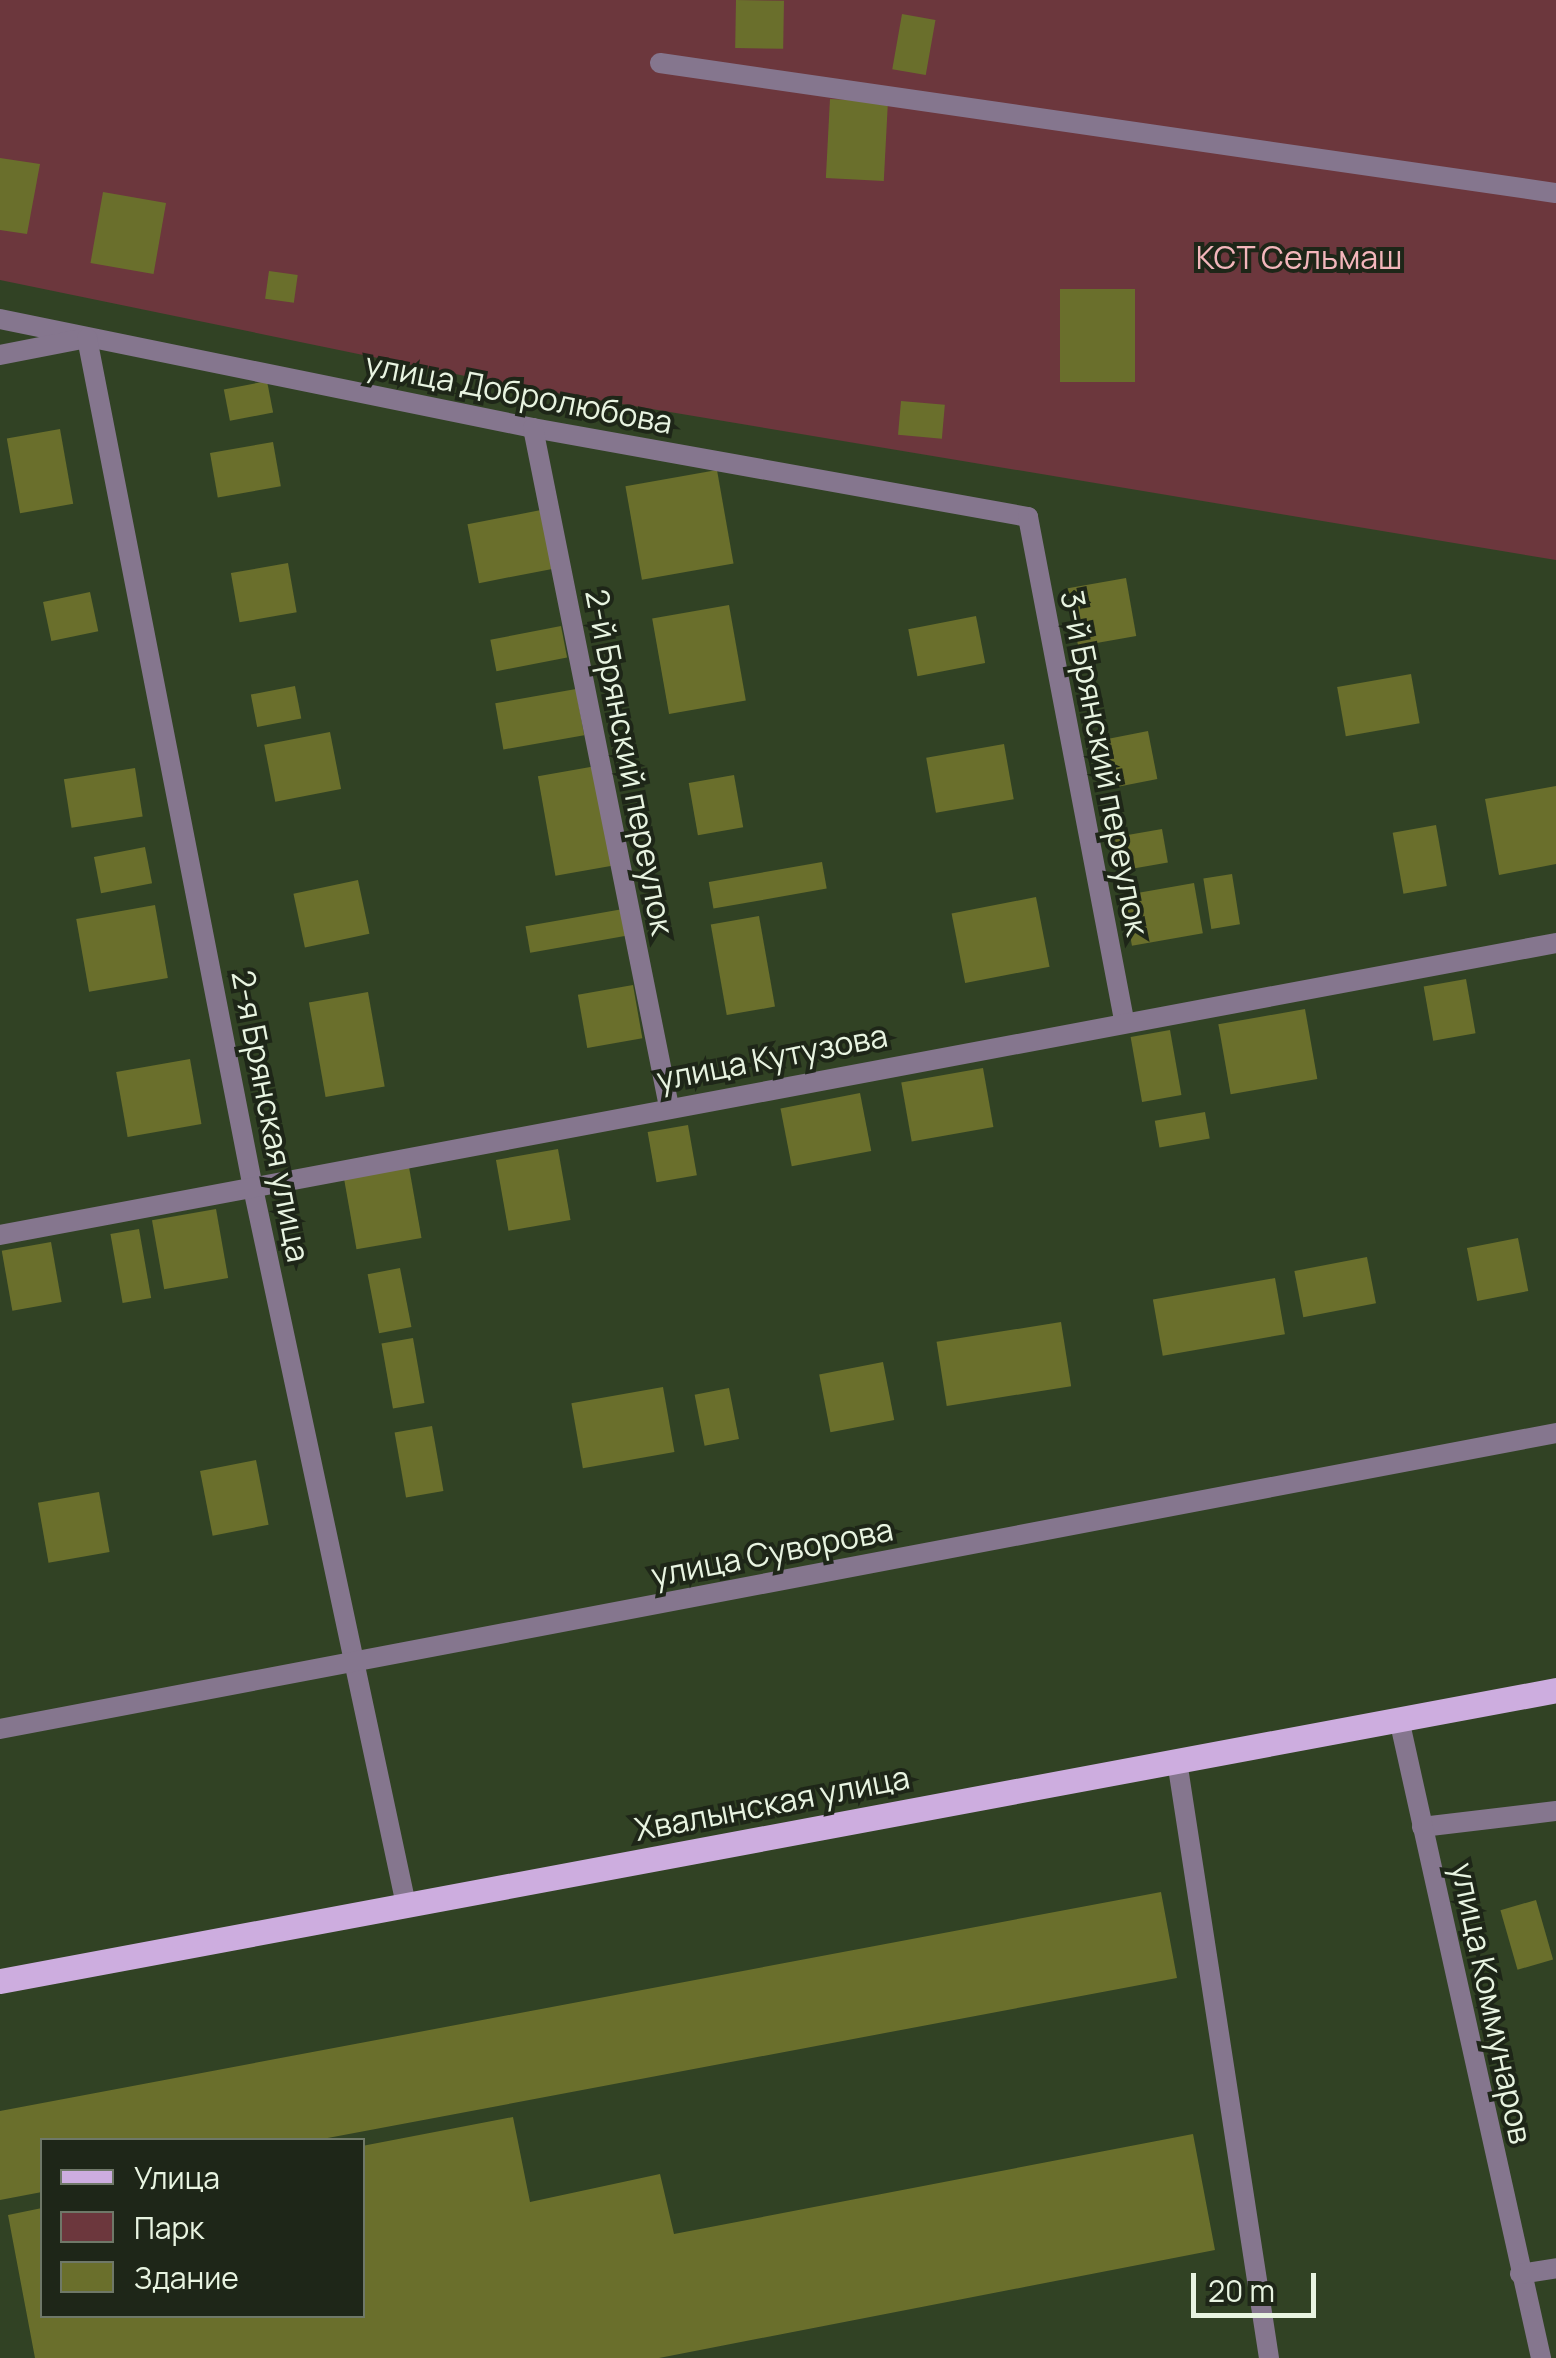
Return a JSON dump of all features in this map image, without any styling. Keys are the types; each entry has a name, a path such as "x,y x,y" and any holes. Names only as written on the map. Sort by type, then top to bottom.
{"main road":[{"name":"Хвалынская улица","path":"0,1981 1556,1690"}],"street":[{"path":"660,63 1556,193"},
{"name":"улица Добролюбова","path":"0,319 533,428 1028,517"},
{"path":"0,356 87,338"},
{"name":"2-я Брянская улица","path":"87,338 253,1188 406,1905"},
{"name":"2-й Брянский переулок","path":"533,428 669,1108"},
{"name":"3-й Брянский переулок","path":"1028,517 1124,1020"},
{"name":"улица Кутузова","path":"0,1234 1124,1020 1556,943"},
{"name":"улица Суворова","path":"0,1729 1556,1433"},
{"name":"улица Коммунаров","path":"1398,1720 1541,2358"},
{"path":"1177,1760 1269,2358"},
{"path":"1422,1827 1556,1811"},
{"path":"1520,2274 1556,2268"}],"green space":[{"name":"КСТ Сельмаш","path":"0,0 1556,0 1556,560 514,386 0,280"}],"building":[{"path":"736,0 784,1 783,49 735,48"},
{"path":"902,14 935,20 926,75 892,69"},
{"path":"830,99 888,102 884,181 826,178"},
{"path":"0,158 40,164 27,234 0,230"},
{"path":"103,192 166,203 154,274 90,263"},
{"path":"269,271 298,275 294,303 265,299"},
{"path":"1060,289 1135,289 1135,382 1060,382"},
{"path":"267,381 273,412 230,421 224,389"},
{"path":"901,401 945,405 942,439 898,435"},
{"path":"60,429 73,504 20,513 7,438"},
{"path":"273,442 281,486 218,497 210,453"},
{"path":"717,470 733,564 642,580 625,486"},
{"path":"546,509 557,568 479,583 467,524"},
{"path":"288,563 297,612 240,622 231,573"},
{"path":"1126,578 1136,636 1078,646 1068,588"},
{"path":"90,592 98,631 51,641 43,602"},
{"path":"729,605 746,701 669,714 652,619"},
{"path":"976,616 985,663 917,676 908,629"},
{"path":"561,626 567,657 496,671 490,640"},
{"path":"1411,674 1420,723 1346,736 1337,687"},
{"path":"295,686 301,718 257,727 251,695"},
{"path":"576,689 584,735 503,750 495,703"},
{"path":"1148,731 1157,779 1101,790 1092,742"},
{"path":"330,732 341,789 275,802 264,745"},
{"path":"1004,744 1014,799 936,813 926,758"},
{"path":"596,766 614,865 555,876 538,776"},
{"path":"135,768 143,816 72,828 64,779"},
{"path":"734,775 743,827 698,835 689,783"},
{"path":"1556,786 1556,864 1499,875 1485,799"},
{"path":"1436,825 1447,886 1403,894 1393,833"},
{"path":"1162,829 1168,862 1121,871 1115,837"},
{"path":"145,847 152,883 101,893 94,857"},
{"path":"822,862 827,889 713,909 709,882"},
{"path":"1232,874 1240,924 1211,929 1203,879"},
{"path":"358,880 369,934 305,948 293,894"},
{"path":"1194,883 1203,933 1132,946 1123,896"},
{"path":"1036,897 1050,967 965,983 952,913"},
{"path":"155,905 168,978 89,992 76,919"},
{"path":"623,909 628,936 530,953 526,926"},
{"path":"759,916 775,1007 727,1015 711,925"},
{"path":"1466,979 1476,1033 1433,1041 1424,986"},
{"path":"633,985 642,1038 587,1048 578,995"},
{"path":"368,992 385,1087 326,1097 309,1002"},
{"path":"1305,1009 1317,1079 1231,1094 1218,1024"},
{"path":"1170,1030 1181,1095 1142,1102 1131,1037"},
{"path":"190,1059 201,1124 128,1137 116,1072"},
{"path":"983,1068 993,1127 912,1142 901,1082"},
{"path":"860,1093 871,1151 792,1166 780,1108"},
{"path":"1205,1112 1210,1139 1159,1147 1155,1121"},
{"path":"688,1125 697,1175 656,1182 648,1132"},
{"path":"558,1149 571,1220 508,1231 496,1160"},
{"path":"409,1167 422,1238 357,1249 344,1178"},
{"path":"216,1209 228,1278 164,1289 152,1220"},
{"path":"139,1229 151,1298 123,1303 110,1234"},
{"path":"1518,1238 1528,1291 1477,1301 1467,1248"},
{"path":"51,1242 62,1302 12,1311 2,1251"},
{"path":"1367,1257 1376,1303 1303,1317 1294,1271"},
{"path":"400,1268 411,1327 379,1333 368,1274"},
{"path":"1275,1278 1285,1334 1163,1356 1153,1300"},
{"path":"1061,1322 1071,1386 947,1406 937,1342"},
{"path":"413,1338 424,1403 393,1409 381,1344"},
{"path":"883,1362 894,1420 830,1432 819,1374"},
{"path":"663,1387 674,1452 583,1468 571,1403"},
{"path":"729,1388 739,1439 705,1446 695,1395"},
{"path":"432,1426 443,1491 406,1498 395,1433"},
{"path":"256,1460 269,1525 213,1536 200,1471"},
{"path":"99,1492 110,1552 49,1563 38,1503"},
{"path":"1161,1892 1177,1978 328,2138 40,2138 40,2192 0,2200 0,2111"},
{"path":"1536,1900 1553,1960 1518,1970 1500,1910"},
{"path":"513,2117 530,2202 660,2174 674,2234 1193,2134 1215,2250 659,2358 35,2358 8,2215 40,2208 40,2318 365,2318 365,2145"}]}
